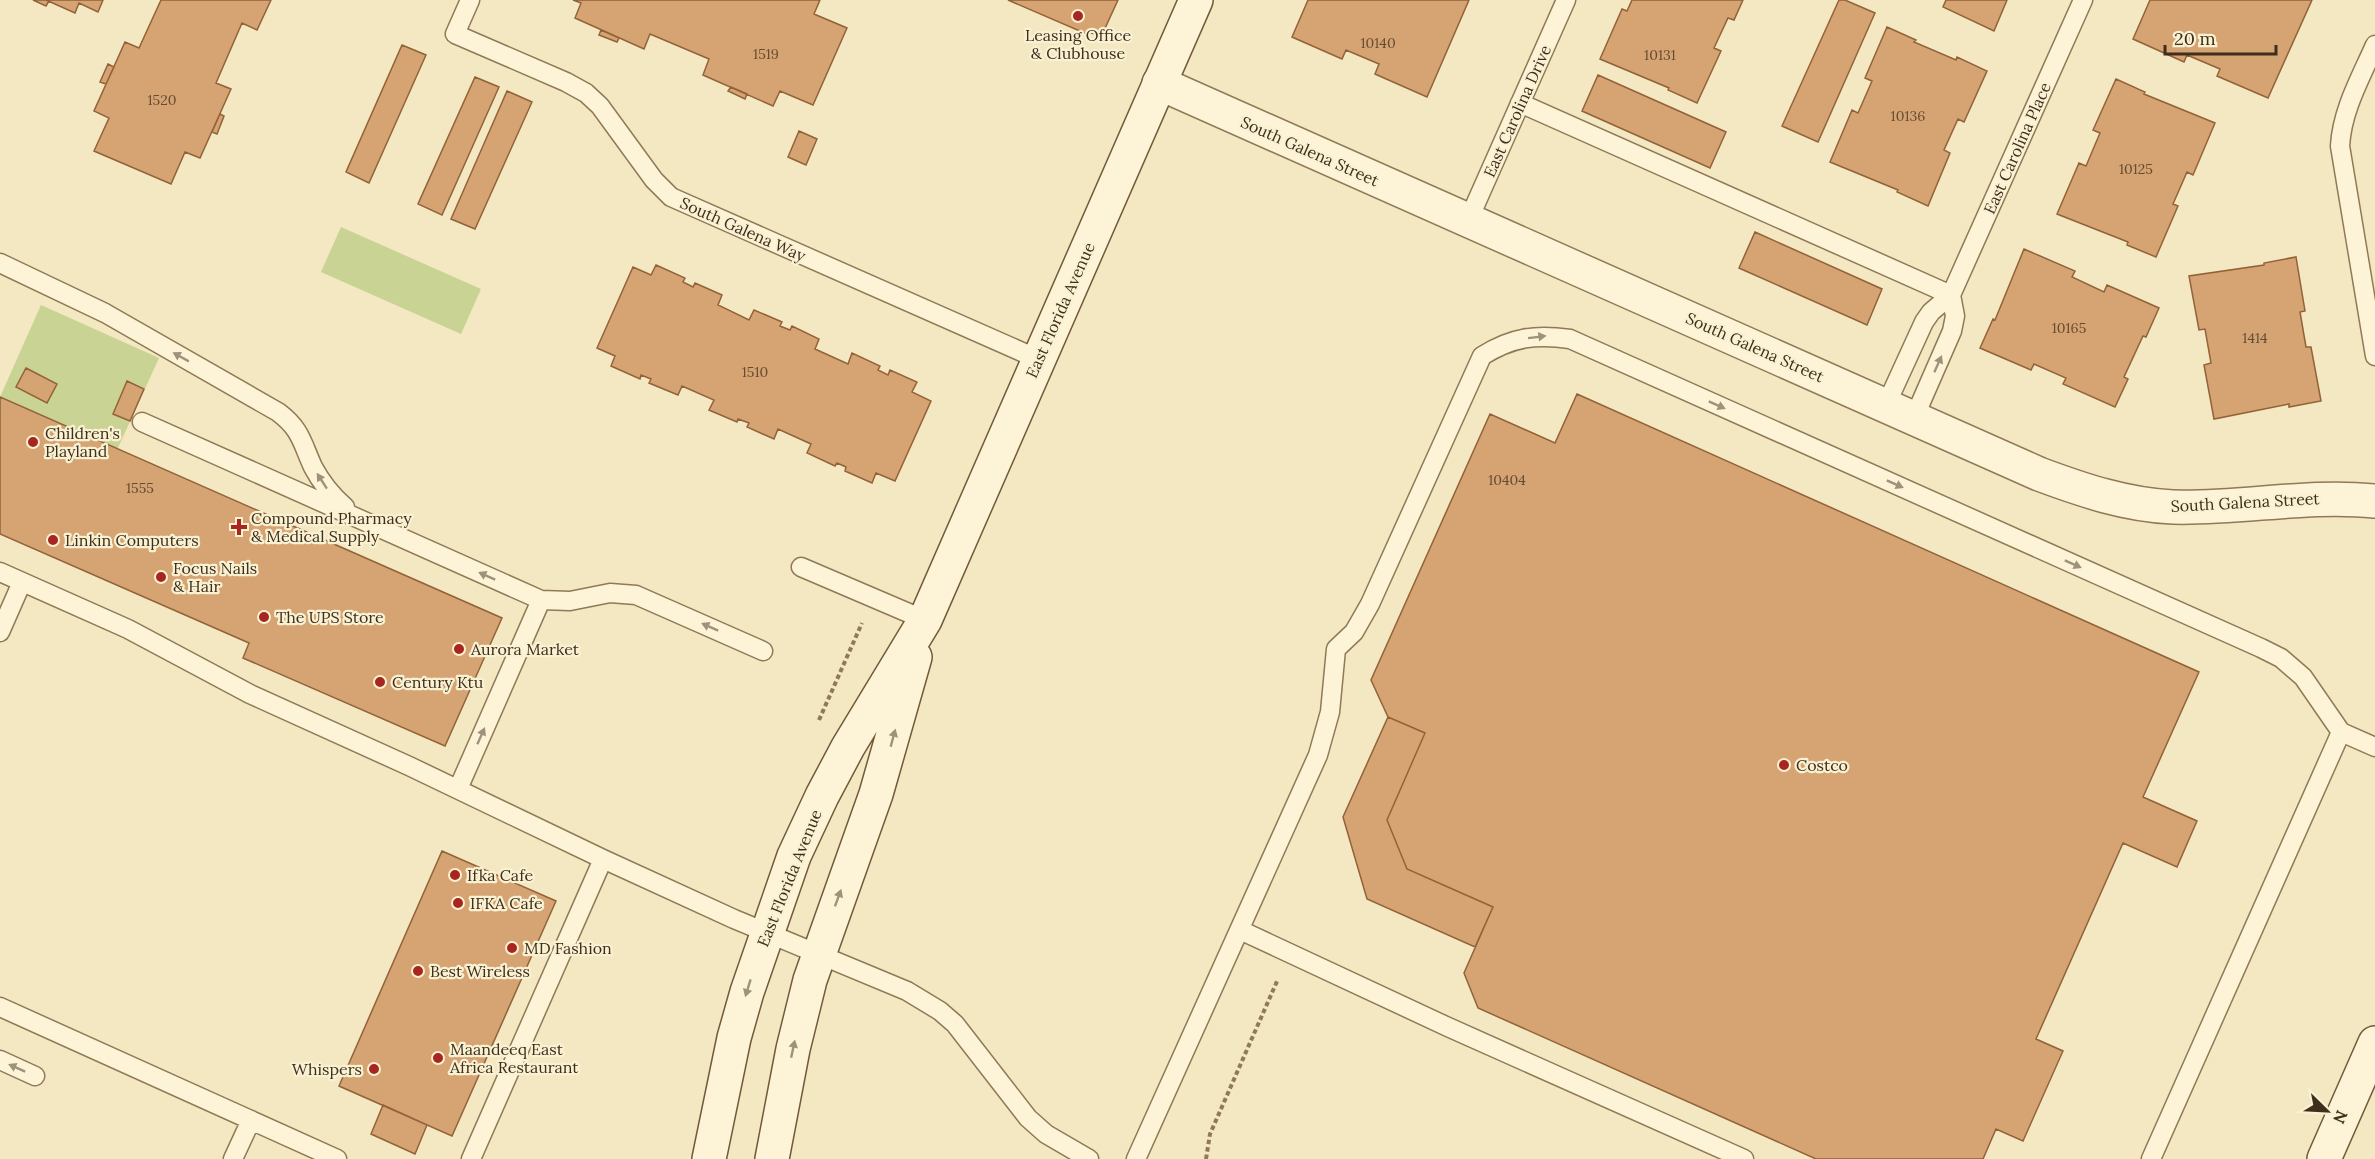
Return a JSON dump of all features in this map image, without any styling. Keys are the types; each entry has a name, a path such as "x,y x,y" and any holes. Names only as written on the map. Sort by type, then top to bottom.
{"main road":[{"name":"East Florida Avenue","path":"772,1159 793,1050 818,952 876,794 925,620 1196,0"},
{"name":"South Galena Street","path":"1159,83 2039,474 2076,488 2129,502 2182,507 2307,498 2375,501"},
{"name":"East Florida Avenue","path":"709,1159 735,1038 766,932 794,856 822,796 862,723 925,620"},
{"path":"2324,1159 2375,1043"}],"lane":[{"name":"South Galena Way","path":"470,0 455,33 586,93 600,106 654,180 671,197 1038,359"},
{"name":"East Carolina Drive","path":"1468,221 1566,0"},
{"name":"East Carolina Place","path":"1900,411 1924,322 1931,312 1951,295 2083,0"},
{"path":"2375,45 2346,115 2340,146 2375,356"},
{"path":"1520,103 1951,295"},
{"path":"0,263 105,313 278,412 292,423 301,436 322,483 338,501 364,520"},
{"name":"East Carolina Place","path":"1900,411 1952,331 1955,316 1951,295"},
{"path":"1136,1159 1324,739 1330,712 1336,649 1354,632 1370,604 1482,356 1500,345 1516,340 1547,336 1570,339 2261,648 2281,658 2302,677 2341,732 2375,747"},
{"path":"142,422 541,600 570,602 610,593 636,595 763,651"},
{"path":"801,567 925,620"},
{"path":"0,572 128,629 250,694 458,789 603,859 766,932 907,991 940,1011 969,1039 1028,1118 1046,1134 1089,1159"},
{"path":"0,632 22,582"},
{"path":"458,789 541,600"},
{"path":"2151,1159 2341,732"},
{"path":"471,1159 603,859"},
{"path":"1240,930 1448,1027 1744,1159"},
{"path":"0,1007 337,1159"},
{"path":"0,1060 35,1076"},
{"path":"233,1159 251,1120"}],"path":[{"path":"1206,1159 1210,1134 1278,978"}],"green space":[{"path":"341,227 481,289 461,334 321,272"},
{"path":"41,305 159,358 117,450 0,397"}],"building":[{"path":"33,0 46,0 49,1 46,6"},
{"path":"46,0 103,0 98,12 79,3 75,13"},
{"path":"161,0 271,0 257,30 242,23 216,83 231,89 200,158 185,152 171,184 94,151 109,118 94,111 125,42 139,48"},
{"path":"573,0 820,0 814,14 847,28 813,105 780,91 773,106 703,75 709,59 650,34 644,49 575,18 581,3"},
{"name":"Leasing Office & Clubhouse","path":"1008,0 1118,0 1101,37 1090,32 1089,35"},
{"path":"1308,0 1469,0 1427,97 1375,74 1379,64 1346,50 1342,59 1292,37"},
{"path":"1632,0 1743,0 1734,20 1728,18 1714,48 1721,51 1697,103 1668,90 1669,88 1600,59 1622,9 1627,11"},
{"path":"1839,0 1845,0 1875,13 1818,142 1782,126"},
{"path":"1946,0 2007,0 1994,31 1943,7"},
{"path":"2150,0 2312,0 2268,98 2217,76 2220,69 2187,55 2184,62 2133,39"},
{"path":"1887,27 1916,40 1914,42 1956,60 1957,57 1987,71 1964,122 1958,119 1944,150 1950,153 1928,206 1897,192 1898,190 1830,162 1852,110 1858,113 1872,81 1865,78"},
{"path":"601,30 619,38 617,42 599,35"},
{"path":"402,45 426,55 369,183 346,172"},
{"path":"108,64 114,67 106,84 100,82"},
{"path":"1598,75 1726,132 1710,168 1582,111"},
{"path":"475,77 499,87 442,215 418,204"},
{"path":"2116,79 2145,92 2144,94 2215,123 2193,175 2187,172 2173,204 2178,206 2156,257 2127,245 2128,242 2057,214 2079,163 2086,166 2100,133 2093,130"},
{"path":"731,87 747,94 745,99 728,91"},
{"path":"507,91 532,102 475,229 451,219"},
{"path":"220,114 224,116 217,134 212,132"},
{"path":"799,131 817,139 806,165 788,157"},
{"path":"1755,232 1882,289 1867,325 1739,268"},
{"path":"2024,249 2075,271 2072,277 2104,292 2107,285 2159,308 2124,377 2128,379 2115,407 2063,384 2066,378 2034,364 2031,370 1980,348 1993,319 1995,320"},
{"path":"2296,257 2305,311 2300,312 2306,347 2311,347 2321,401 2289,407 2289,404 2214,419 2204,365 2211,363 2205,329 2199,330 2189,276 2264,265 2264,263"},
{"path":"656,265 685,278 683,282 693,287 695,283 722,295 718,305 749,320 754,310 782,322 780,326 790,330 792,326 819,339 815,349 848,364 852,353 880,366 878,370 888,375 890,370 917,382 912,392 931,401 895,481 876,473 872,483 845,471 846,467 837,463 835,466 807,453 811,444 778,429 774,439 747,427 749,423 738,419 737,422 709,410 714,400 682,386 678,395 649,383 651,379 641,375 640,379 611,366 615,356 597,348 633,267 651,275"},
{"path":"26,368 57,384 47,403 16,387"},
{"path":"127,381 144,389 130,421 113,414"},
{"name":"Costco","path":"1577,394 2199,672 2143,797 2197,821 2177,867 2123,843 2036,1039 2063,1051 2023,1141 1996,1129 1983,1159 1816,1159 1478,1008 1464,973 1493,907 1407,869 1387,820 1425,733 1388,717 1371,680 1490,414 1555,443"},
{"path":"0,397 502,618 445,746 243,658 249,643 0,534"},
{"path":"1388,717 1425,733 1387,820 1407,869 1493,907 1475,947 1367,899 1343,817"},
{"path":"442,851 556,901 452,1136 339,1086"},
{"path":"383,1105 427,1125 415,1154 371,1134"}],"place":[{"name":"Leasing Office & Clubhouse","path":"1078,16"},
{"name":"Children's Playland","path":"33,442"},
{"name":"Compound Pharmacy & Medical Supply","path":"239,527"},
{"name":"Linkin Computers","path":"53,540"},
{"name":"Focus Nails & Hair","path":"161,577"},
{"name":"The UPS Store","path":"264,617"},
{"name":"Aurora Market","path":"459,649"},
{"name":"Century Ktu","path":"380,682"},
{"name":"Costco","path":"1784,765"},
{"name":"Ifka Cafe","path":"455,875"},
{"name":"IFKA Cafe","path":"458,903"},
{"name":"MD Fashion","path":"512,948"},
{"name":"Best Wireless","path":"418,971"},
{"name":"Maandeeq East Africa Restaurant","path":"438,1058"},
{"name":"Whispers","path":"374,1069"}]}
